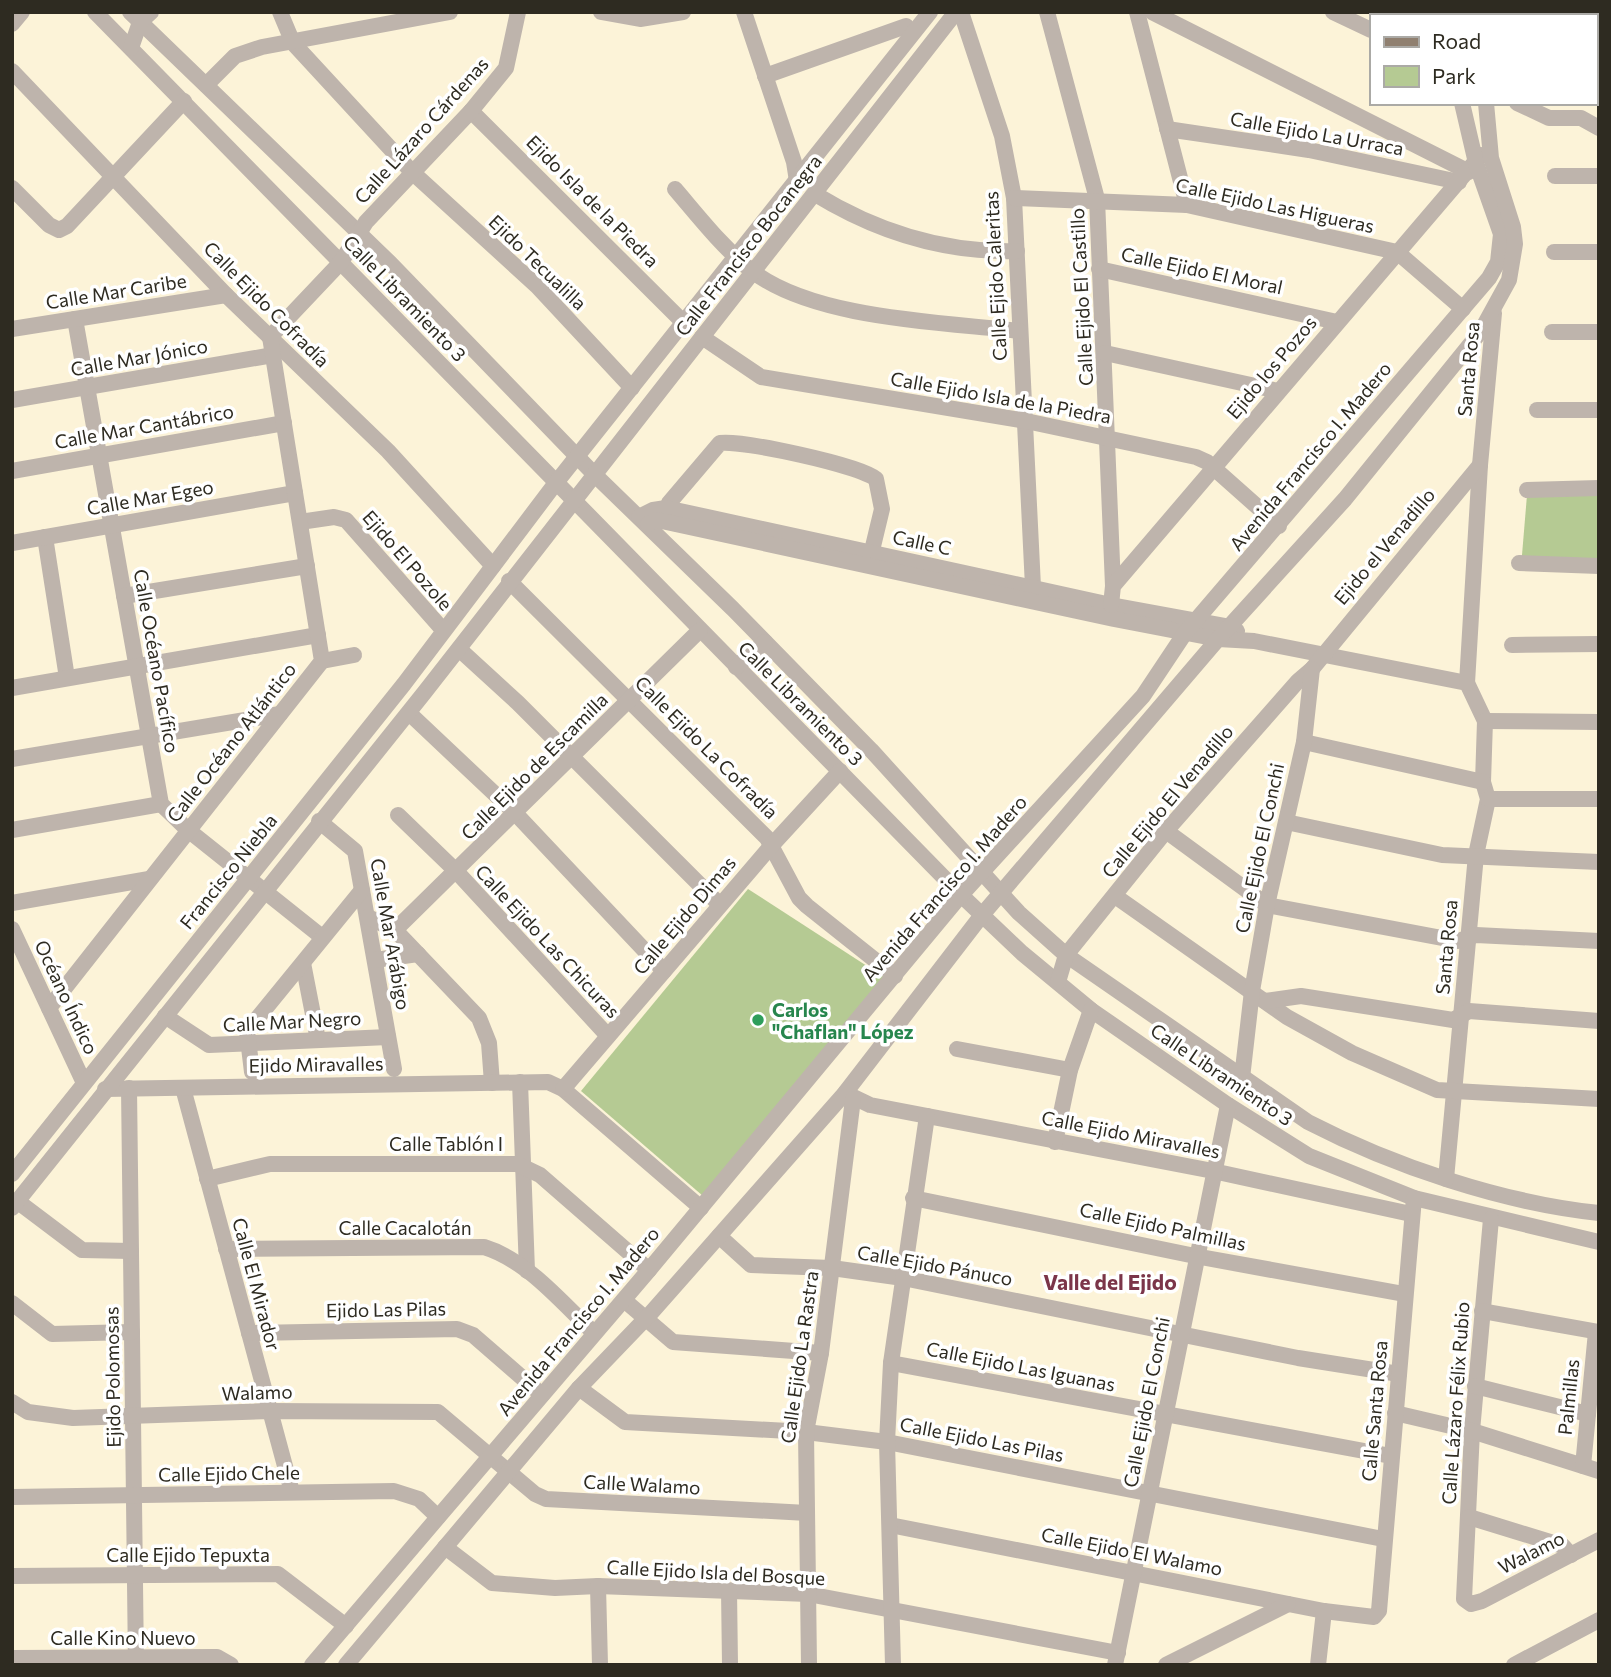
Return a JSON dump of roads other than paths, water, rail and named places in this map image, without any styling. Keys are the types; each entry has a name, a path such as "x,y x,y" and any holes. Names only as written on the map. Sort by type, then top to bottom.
{"street":[{"path":"12,24 22,12"},
{"name":"Calle Libramiento 3","path":"95,12 572,502 961,895 1091,1010 1228,1105 1309,1156 1413,1206 1599,1242"},
{"name":"Ejido Tecualilla","path":"280,12 293,43 412,172 537,286 632,387"},
{"path":"206,85 234,56 277,43 293,43 450,12"},
{"name":"Calle Lázaro Cárdenas","path":"270,337 341,262 366,222 471,111 506,68 518,12"},
{"path":"601,12 640,19 683,12"},
{"path":"744,12 794,162 797,181"},
{"name":"Calle Francisco Bocanegra","path":"493,566 555,484 797,181 906,25 930,12"},
{"name":"Calle Francisco Bocanegra","path":"509,581 596,475 958,12"},
{"name":"Calle Ejido Caleritas","path":"958,12 1002,136 1014,198 1033,587"},
{"name":"Calle Ejido El Castillo","path":"1047,12 1097,199 1113,586"},
{"path":"1137,12 1187,205"},
{"path":"1152,12 1468,172"},
{"path":"1333,12 1370,30"},
{"path":"131,48 141,16"},
{"name":"Calle Libramiento 3","path":"141,16 206,85 359,234 596,475 654,518 765,642 871,750 982,873 1066,955 1242,1078 1308,1122 1343,1140 1446,1179 1552,1206 1599,1213"},
{"path":"765,76 906,25"},
{"name":"Calle Ejido Cofradía","path":"12,71 226,295 388,451 493,566"},
{"path":"12,188 49,225 59,230 67,226 184,101"},
{"name":"Avenida Francisco I. Madero","path":"312,1665 624,1300 961,895 1143,695 1191,628 1489,278 1501,246 1501,234 1468,172 1462,105"},
{"path":"346,1665 579,1388 849,1096 982,915 1218,639 1345,499 1481,331 1495,310 1509,280 1515,244 1513,228 1488,144 1486,105"},
{"path":"1521,105 1549,118 1581,118 1599,128"},
{"name":"Ejido Isla de la Piedra","path":"471,111 684,323"},
{"name":"Calle Ejido La Urraca","path":"1167,129 1468,172"},
{"name":"Ejido los Pozos","path":"1113,586 1468,172 1488,144"},
{"path":"1555,176 1599,176"},
{"path":"675,190 754,273 804,299 890,316 1019,331"},
{"path":"815,194 855,218 906,236 974,251 1017,251"},
{"name":"Calle Ejido Las Higueras","path":"1014,198 1097,199 1187,205 1397,252 1463,309"},
{"path":"1553,252 1599,252"},
{"name":"Calle Ejido El Moral","path":"1099,269 1337,322"},
{"name":"Calle Mar Caribe","path":"12,329 226,295"},
{"name":"Santa Rosa","path":"1466,683 1480,465 1495,310"},
{"name":"Calle Océano Pacífico","path":"75,319 162,804"},
{"path":"1552,332 1599,332"},
{"name":"Calle Océano Atlántico","path":"49,1008 322,661 270,337"},
{"name":"Calle Ejido Isla de la Piedra","path":"702,337 761,377 1026,421 1196,457 1213,468 1279,526"},
{"path":"1105,353 1278,391"},
{"name":"Calle Mar Jónico","path":"12,400 273,355"},
{"path":"1537,410 1599,410"},
{"name":"Calle Mar Cantábrico","path":"12,471 284,424"},
{"path":"654,518 720,443 828,462 868,472 876,479 883,509 870,559"},
{"name":"Ejido el Venadillo","path":"1316,662 1480,465"},
{"path":"1527,490 1599,488"},
{"name":"Calle Mar Egeo","path":"12,543 295,493"},
{"name":"Ejido El Pozole","path":"300,522 334,517 346,520 443,630"},
{"name":"Calle C","path":"654,518 870,559 1191,628"},
{"path":"45,537 66,678"},
{"path":"1519,563 1599,566"},
{"path":"124,596 306,566"},
{"name":"Francisco Niebla","path":"84,1083 250,879 493,566"},
{"name":"Francisco Niebla","path":"106,1088 266,892 319,821 409,713 509,581"},
{"name":"Calle Ejido La Cofradía","path":"509,581 772,845 799,898 895,976"},
{"path":"1111,605 1113,586"},
{"name":"Calle C","path":"1002,587 1033,587 1111,605 1191,628"},
{"path":"1191,628 1231,627 1254,641 1316,662 1466,683 1485,721 1599,722"},
{"path":"1191,628 1218,639 1254,641"},
{"name":"Calle Ejido de Escamilla","path":"395,930 516,814 700,630"},
{"path":"12,688 318,635"},
{"path":"736,667 765,642"},
{"path":"1512,645 1599,644"},
{"path":"459,649 720,905"},
{"path":"322,661 354,656"},
{"name":"Calle Ejido El Conchi","path":"1242,1078 1258,996 1267,905 1304,742 1316,662"},
{"name":"Calle Ejido El Venadillo","path":"1058,982 1066,955 1166,831 1316,662"},
{"path":"409,713 516,814 664,971"},
{"path":"12,759 280,714"},
{"name":"Santa Rosa","path":"1446,1179 1476,855 1488,799 1483,782 1485,721"},
{"path":"1304,742 1483,782"},
{"name":"Calle Ejido Dimas","path":"563,1088 839,771"},
{"path":"1488,799 1599,799"},
{"path":"12,830 162,804 188,830 322,937"},
{"name":"Calle Ejido Las Chicuras","path":"398,815 456,872 608,1036"},
{"name":"Calle Mar Arábigo","path":"319,821 355,851 394,1069"},
{"path":"1286,822 1442,855 1599,862"},
{"path":"1166,831 1267,905 1458,941 1476,935 1599,941"},
{"path":"12,903 149,879"},
{"path":"252,1072 247,1031 362,890"},
{"path":"1115,896 1287,1017 1352,1054 1437,1090 1454,1093 1599,1098"},
{"path":"368,918 395,930 479,1018 489,1043 492,1083"},
{"name":"Océano Índico","path":"12,929 84,1083"},
{"path":"375,960 418,954"},
{"path":"303,963 318,1040"},
{"path":"1258,996 1301,996 1453,1020 1469,1011 1599,1021"},
{"path":"1055,1142 1070,1070 1091,1010"},
{"name":"Calle Mar Negro","path":"165,1016 209,1045 388,1037"},
{"path":"957,1049 1070,1070"},
{"path":"520,1082 527,1271"},
{"name":"Ejido Miravalles","path":"106,1088 520,1082 548,1082 563,1088"},
{"path":"12,1174 84,1083"},
{"path":"106,1088 15,1205 82,1251 131,1251"},
{"name":"Ejido Polomosas","path":"129,1088 136,1661"},
{"name":"Calle El Mirador","path":"183,1088 292,1492"},
{"path":"563,1088 701,1208"},
{"name":"Calle Ejido Miravalles","path":"849,1096 927,1116 1055,1142 1413,1206"},
{"name":"Calle Ejido La Rastra","path":"809,1665 806,1432 821,1353 832,1268 849,1096"},
{"name":"Calle Ejido El Conchi","path":"1117,1659 1195,1256 1228,1105"},
{"path":"893,1665 887,1441 891,1363 927,1116"},
{"name":"Calle Tablón I","path":"207,1179 270,1164 517,1164 540,1175 649,1270"},
{"name":"Calle Ejido Palmillas","path":"913,1198 1195,1256 1404,1294"},
{"name":"Calle Santa Rosa","path":"1366,1618 1374,1617 1379,1611 1413,1206"},
{"name":"Calle Lázaro Félix Rubio","path":"1482,1601 1471,1604 1464,1599 1464,1590 1475,1387 1491,1219"},
{"name":"Calle Ejido Pánuco","path":"719,1236 751,1265 832,1268 903,1278 1298,1358 1399,1374"},
{"name":"Calle Cacalotán","path":"226,1249 484,1247 507,1256 527,1271 594,1333"},
{"path":"624,1300 673,1342 821,1353"},
{"path":"12,1303 52,1334 132,1332"},
{"path":"1482,1311 1597,1332"},
{"name":"Ejido Las Pilas","path":"249,1333 457,1329 473,1335 542,1395"},
{"name":"Palmillas","path":"1583,1466 1597,1332"},
{"name":"Calle Ejido Las Iguanas","path":"891,1363 1391,1456"},
{"path":"1475,1387 1588,1414"},
{"name":"Calle Ejido Las Pilas","path":"579,1388 625,1422 806,1432 887,1441 1383,1539"},
{"name":"Walamo","path":"12,1402 28,1412 49,1418 270,1412 438,1412 490,1457"},
{"path":"1395,1413 1472,1431 1599,1471"},
{"name":"Calle Walamo","path":"490,1457 535,1494 559,1501 807,1513"},
{"name":"Calle Ejido Chele","path":"12,1497 292,1492 405,1493 419,1499 438,1517"},
{"path":"1469,1517 1563,1546 1571,1556"},
{"name":"Calle Ejido El Walamo","path":"890,1525 1366,1618"},
{"name":"Walamo","path":"1482,1601 1599,1540"},
{"name":"Calle Ejido Isla del Bosque","path":"445,1547 492,1583 555,1588 598,1586 807,1594 1117,1659"},
{"name":"Calle Ejido Tepuxta","path":"12,1576 278,1574 346,1626"},
{"path":"598,1586 600,1665"},
{"path":"729,1590 730,1665"},
{"path":"1166,1665 1288,1604"},
{"path":"1318,1665 1324,1611"},
{"path":"1514,1665 1599,1620"},
{"name":"Calle Kino Nuevo","path":"12,1658 136,1661 217,1657 231,1665"}],"place":[{"name":"Carlos \"Chaflan\" López","path":"758,1020"}],"district":[{"name":"Valle del Ejido","path":"1110,1281"}]}
